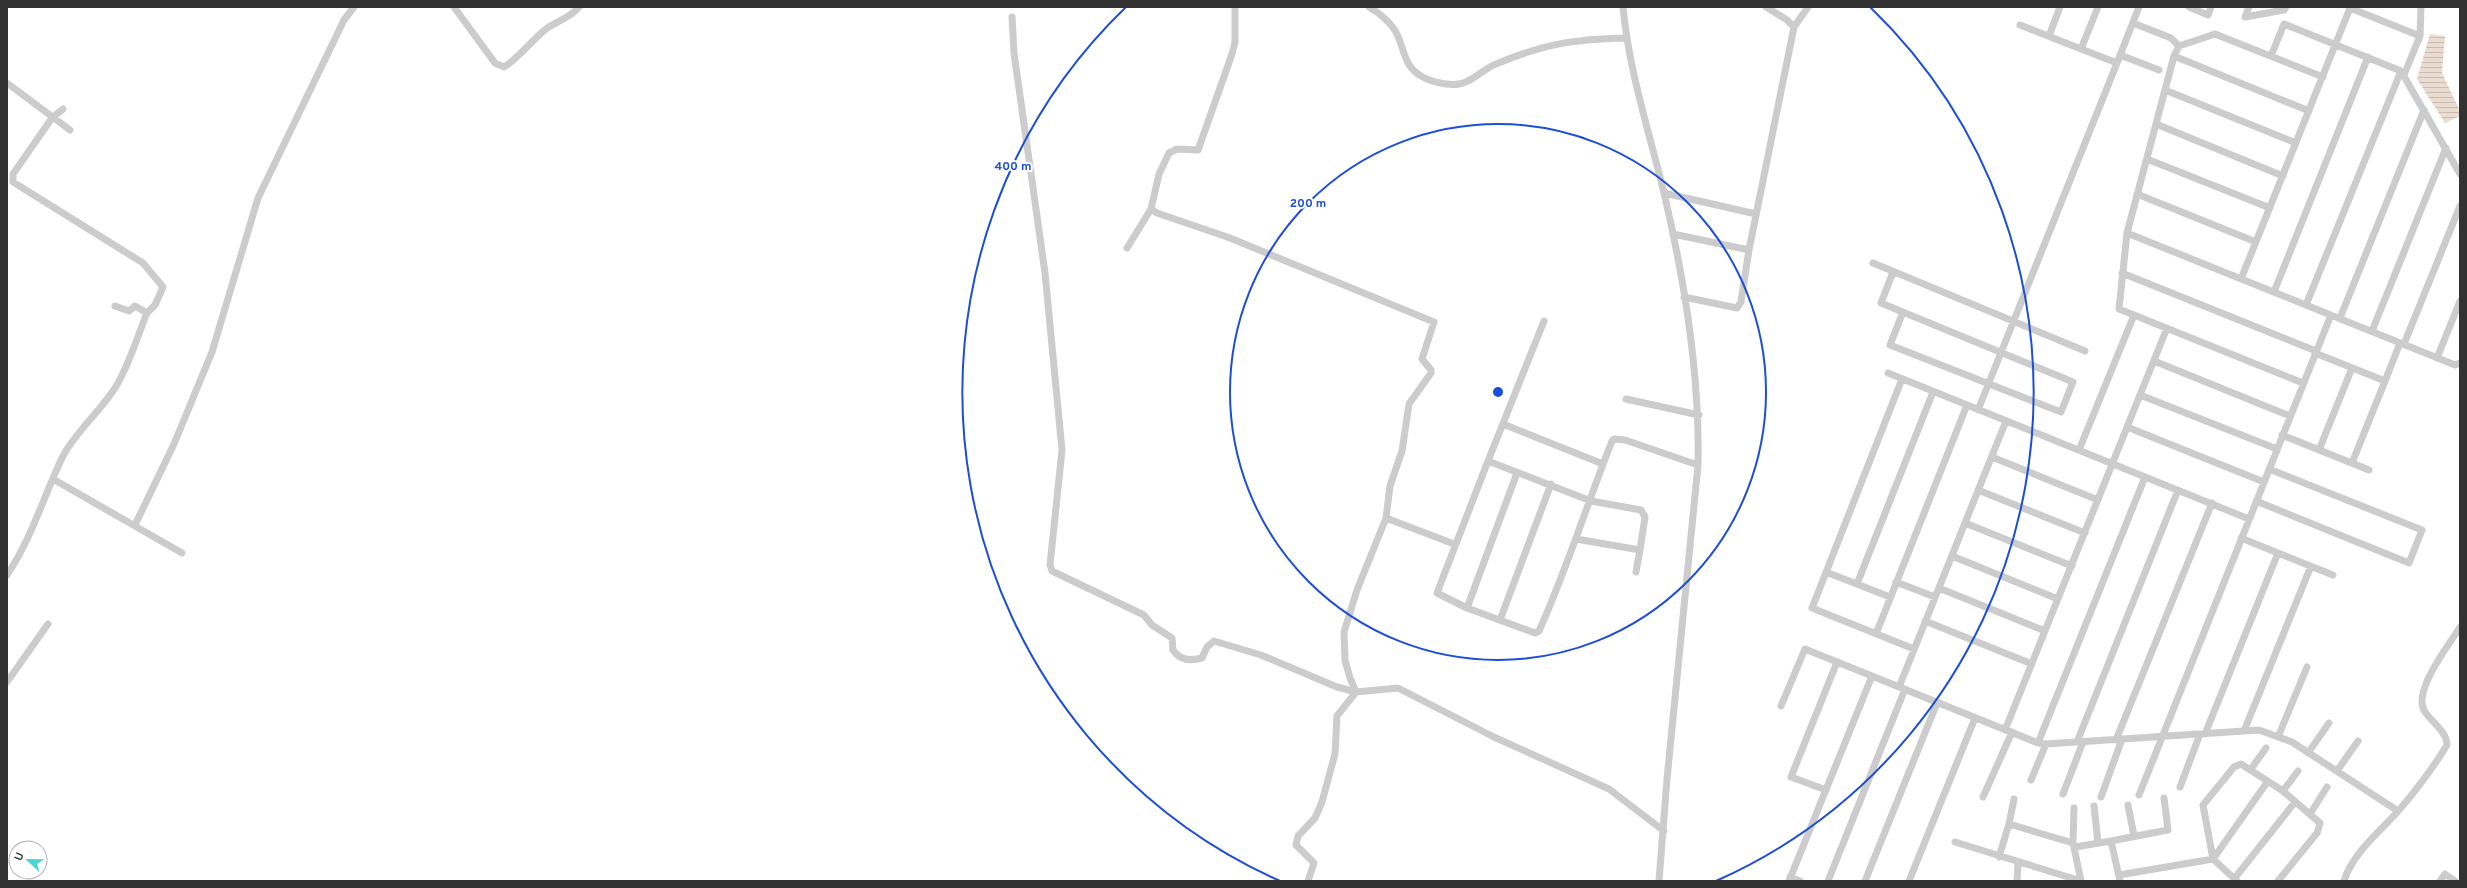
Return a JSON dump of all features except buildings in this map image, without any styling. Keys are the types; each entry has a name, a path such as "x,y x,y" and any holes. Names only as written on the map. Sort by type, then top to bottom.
{"street":[{"path":"135,525 174,444 212,352 258,198 344,20 354,7"},
{"path":"454,7 495,63 504,68 545,30 568,18 579,7"},
{"path":"1127,248 1151,209 1159,174 1169,154 1177,149 1198,150 1232,54 1235,42 1235,7"},
{"path":"1369,7 1383,17 1395,30 1403,55 1412,69 1424,78 1450,84 1465,83 1478,73 1495,64 1547,45 1586,39 1626,38"},
{"path":"1623,7 1626,38 1634,80 1664,193 1673,234 1693,350 1699,415 1698,465 1667,779 1659,881"},
{"path":"1766,7 1787,20 1794,27"},
{"path":"1684,297 1737,308 1741,302 1749,250 1794,27 1808,7"},
{"path":"2049,36 2060,7"},
{"path":"2081,49 2098,7"},
{"path":"1978,410 2139,7"},
{"path":"2189,7 2208,15 2211,7"},
{"path":"2249,7 2245,17 2284,10 2286,7"},
{"path":"2306,305 2402,73 2420,36 2421,7"},
{"path":"2242,278 2350,8 2420,36"},
{"path":"1012,17 1014,53 1047,288 1062,450 1050,565 1052,571 1144,615 1152,625 1172,638 1173,650 1180,657 1193,661 1202,658 1207,647 1214,641 1260,655 1337,687 1356,692 1398,688 1494,737 1609,789 1664,830"},
{"path":"2133,23 2171,38 2179,46"},
{"path":"2272,56 2284,24 2336,44 2402,73 2460,174"},
{"path":"2020,25 2117,63"},
{"path":"2303,383 2119,309 2127,232 2174,56 2179,46 2215,34 2323,77"},
{"path":"2120,55 2159,70"},
{"path":"2174,56 2309,110"},
{"path":"2274,292 2368,58"},
{"path":"7,83 70,130"},
{"path":"2165,90 2296,143"},
{"path":"7,575 17,560 33,527 53,479 79,430 116,388 148,313 156,305 163,287 150,269 133,256 13,182 13,174 52,118 63,109"},
{"path":"2340,318 2424,110"},
{"path":"2156,124 2283,176"},
{"path":"2372,331 2446,148"},
{"path":"2147,159 2270,208"},
{"path":"1664,193 1756,214"},
{"path":"2137,194 2256,242"},
{"path":"2352,463 2385,381 2460,206"},
{"path":"1151,209 1157,213 1230,238 1434,322 1422,359 1431,370 1431,374 1410,404 1402,451 1390,486 1386,518 1357,590 1344,632 1345,660 1356,692"},
{"path":"2127,232 2437,358 2456,365 2460,363"},
{"path":"1673,234 1749,250"},
{"path":"1873,263 2086,352"},
{"path":"1893,272 1881,303 2001,352 2073,382 2061,412 1890,345 1903,312"},
{"path":"2122,273 2385,381"},
{"path":"2437,358 2460,301"},
{"path":"115,306 129,311 135,306 148,313"},
{"path":"2139,795 2161,736 2331,314"},
{"path":"2079,450 2134,315"},
{"path":"1544,321 1454,544 1437,593 1467,608 1535,633 1539,631 1576,539 1612,441 1618,438 1698,465"},
{"path":"1982,797 2009,731 2045,631 2167,328"},
{"path":"2154,361 2290,416"},
{"path":"2319,450 2352,368"},
{"path":"1888,373 2249,518"},
{"path":"1902,379 1812,608 1914,649"},
{"path":"1857,584 1933,392"},
{"path":"2140,395 2277,450"},
{"path":"1626,399 1699,415"},
{"path":"1876,634 1966,405"},
{"path":"1828,881 1902,688 1914,649 2006,421"},
{"path":"1503,424 1603,464"},
{"path":"2127,427 2264,482"},
{"path":"2282,436 2369,470"},
{"path":"1992,457 2098,500"},
{"path":"1488,461 1517,473 1551,484 1590,501 1641,510 1644,512 1636,572"},
{"path":"2256,501 2409,562 2417,543 2422,530 2269,468"},
{"path":"1467,608 1517,473"},
{"path":"2038,743 2145,477"},
{"path":"53,479 182,553"},
{"path":"1500,620 1551,484"},
{"path":"1978,490 2085,533"},
{"path":"2063,794 2080,742 2178,490"},
{"path":"2101,797 2119,740 2212,504"},
{"path":"1386,518 1454,544"},
{"path":"1965,522 2072,566"},
{"path":"2241,538 2333,575"},
{"path":"1576,539 1640,550"},
{"path":"2180,787 2278,552"},
{"path":"1952,556 2058,599"},
{"path":"2244,731 2311,566"},
{"path":"1826,572 1890,597"},
{"path":"1896,582 1935,597"},
{"path":"1939,588 2045,631"},
{"path":"1925,621 2032,664"},
{"path":"7,682 48,624"},
{"path":"2344,881 2346,873 2364,848 2382,826 2398,811 2434,767 2447,745 2445,737 2423,711 2422,701 2423,692 2440,656 2452,642 2460,627"},
{"path":"1781,706 1805,649 2038,743 2046,744 2119,740 2259,730 2292,742 2398,811"},
{"path":"1826,790 1791,777 1837,662"},
{"path":"2278,737 2307,666"},
{"path":"1800,881 1789,879 1872,676"},
{"path":"1308,881 1314,863 1296,845 1296,840 1315,818 1322,802 1335,754 1337,716 1356,692"},
{"path":"1865,881 1937,702"},
{"path":"1909,881 1975,718"},
{"path":"2308,753 2329,723"},
{"path":"2337,771 2358,741"},
{"path":"2031,780 2046,744"},
{"path":"2251,769 2266,748"},
{"path":"2278,881 2320,828 2320,823 2283,791 2251,769 2241,764 2237,764 2205,800 2204,809 2213,858 2236,880 2295,802"},
{"path":"2283,791 2298,770"},
{"path":"2111,841 2119,878 2213,858 2268,781"},
{"path":"2310,814 2328,787"},
{"path":"2009,824 2074,845 2111,841 2168,830 2164,798"},
{"path":"1999,857 2009,824 2014,799"},
{"path":"2128,805 2134,836"},
{"path":"2094,806 2098,843"},
{"path":"1954,842 2018,863 2081,881 2074,845 2074,808"},
{"path":"2017,881 2018,863"},
{"path":"2440,881 2445,874 2455,881"}],"shaded area":[{"path":"2430,34 2445,36 2442,73 2460,111 2460,116 2445,123 2417,79"}]}
